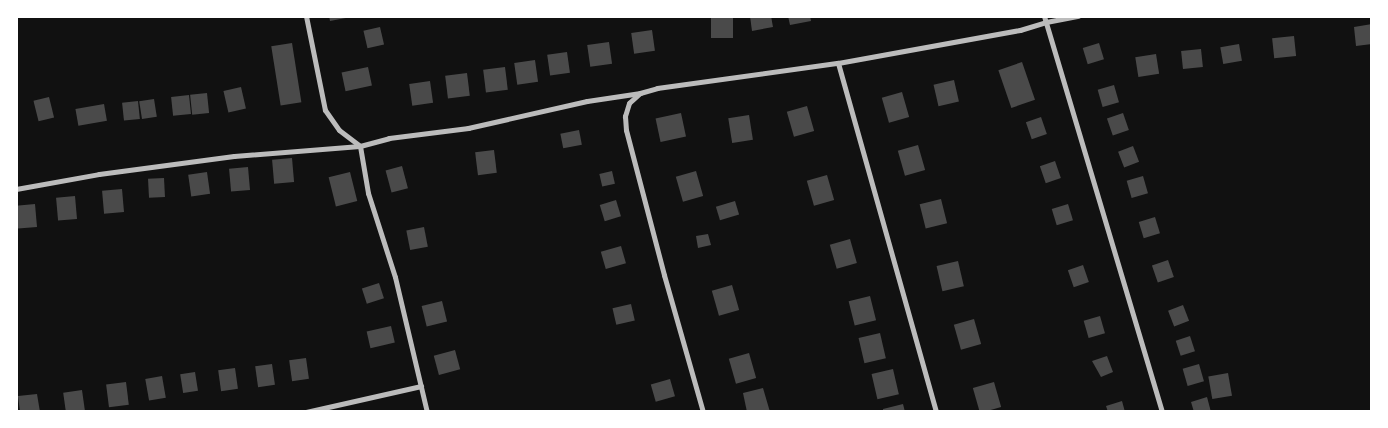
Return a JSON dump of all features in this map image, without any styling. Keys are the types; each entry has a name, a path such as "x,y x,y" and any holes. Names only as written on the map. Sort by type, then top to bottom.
{"street":[{"path":"306,16 325,110 339,130 360,146 368,193 395,277 427,412"},
{"path":"16,189 99,174 234,156 360,146 389,138 468,128 587,101 640,93 657,88 838,63 1020,30 1045,19 1078,16"},
{"path":"1045,19 1162,412"},
{"path":"838,63 936,412"},
{"path":"640,93 629,103 625,116 626,130 703,412"},
{"path":"306,412 421,386"}],"building":[{"path":"329,16 351,16 351,17 330,21"},
{"path":"711,16 733,16 733,38 711,38"},
{"path":"750,16 771,16 773,27 752,31"},
{"path":"788,16 810,16 811,21 790,25"},
{"path":"1372,24 1372,44 1356,46 1354,27"},
{"path":"380,27 384,45 367,48 363,31"},
{"path":"652,30 655,51 634,54 631,33"},
{"path":"1294,36 1296,56 1274,58 1272,38"},
{"path":"609,42 612,64 590,67 587,45"},
{"path":"292,43 301,102 281,106 271,46"},
{"path":"1099,43 1104,59 1088,64 1083,48"},
{"path":"1239,44 1242,61 1223,64 1220,47"},
{"path":"1201,49 1203,67 1183,69 1181,51"},
{"path":"567,52 570,73 550,76 547,55"},
{"path":"1156,54 1159,74 1138,77 1135,57"},
{"path":"535,60 538,82 517,85 514,63"},
{"path":"1022,62 1035,100 1011,108 998,70"},
{"path":"368,67 372,86 346,91 342,73"},
{"path":"505,67 508,90 486,93 483,70"},
{"path":"467,73 470,96 448,99 445,76"},
{"path":"954,80 959,101 938,106 934,85"},
{"path":"430,81 433,103 412,106 409,84"},
{"path":"1114,85 1119,102 1103,107 1098,90"},
{"path":"241,87 246,108 228,112 223,91"},
{"path":"902,92 909,117 889,123 882,98"},
{"path":"207,93 209,113 192,115 190,95"},
{"path":"189,95 191,114 173,116 171,97"},
{"path":"49,97 54,117 39,121 33,101"},
{"path":"154,99 157,117 142,119 139,101"},
{"path":"138,101 140,119 124,121 122,103"},
{"path":"104,104 107,121 78,126 75,109"},
{"path":"807,106 814,131 794,137 787,112"},
{"path":"681,113 686,136 661,142 656,118"},
{"path":"1123,113 1129,130 1113,136 1107,119"},
{"path":"749,115 753,140 732,143 728,118"},
{"path":"1041,117 1047,134 1032,139 1026,122"},
{"path":"579,130 582,145 563,148 560,134"},
{"path":"918,145 925,170 905,176 898,151"},
{"path":"1133,146 1139,162 1124,168 1118,152"},
{"path":"494,150 497,173 478,175 475,152"},
{"path":"292,158 294,182 274,184 272,160"},
{"path":"1055,161 1061,178 1046,183 1040,166"},
{"path":"402,166 408,188 392,193 386,170"},
{"path":"248,167 250,190 231,192 229,169"},
{"path":"612,171 615,184 602,187 599,174"},
{"path":"696,171 703,196 683,202 676,177"},
{"path":"207,172 210,194 191,196 188,175"},
{"path":"350,172 357,201 336,206 329,177"},
{"path":"827,175 834,200 814,206 807,181"},
{"path":"1143,176 1148,193 1132,198 1127,181"},
{"path":"164,178 165,197 149,198 148,179"},
{"path":"122,189 124,212 104,214 102,191"},
{"path":"75,196 77,219 58,221 56,198"},
{"path":"941,199 947,223 926,229 920,204"},
{"path":"616,200 621,216 605,221 600,205"},
{"path":"735,201 739,214 720,220 716,207"},
{"path":"35,204 37,227 18,229 16,206"},
{"path":"1068,204 1073,220 1057,225 1052,209"},
{"path":"1155,217 1160,233 1144,238 1139,222"},
{"path":"424,227 428,247 410,250 406,230"},
{"path":"708,234 711,245 698,248 696,236"},
{"path":"850,239 857,263 837,269 830,245"},
{"path":"621,246 626,263 606,269 601,252"},
{"path":"1168,260 1174,277 1158,283 1152,266"},
{"path":"958,261 964,286 942,291 937,266"},
{"path":"1083,265 1089,282 1074,287 1068,270"},
{"path":"379,283 384,298 367,304 362,289"},
{"path":"732,285 739,310 719,316 712,291"},
{"path":"870,296 876,320 855,326 849,301"},
{"path":"442,301 447,321 427,326 422,306"},
{"path":"631,304 635,321 616,325 612,308"},
{"path":"1183,305 1189,321 1174,327 1168,311"},
{"path":"1100,316 1105,333 1089,338 1084,321"},
{"path":"974,319 981,344 961,350 954,325"},
{"path":"391,326 395,343 370,348 367,332"},
{"path":"880,333 886,358 864,363 859,338"},
{"path":"1190,336 1195,351 1181,356 1176,341"},
{"path":"455,350 460,369 439,375 434,356"},
{"path":"749,353 756,378 736,384 729,359"},
{"path":"1107,356 1113,372 1101,377 1092,361"},
{"path":"306,358 309,379 292,381 289,360"},
{"path":"272,364 275,385 258,387 255,366"},
{"path":"1199,364 1204,381 1188,386 1183,369"},
{"path":"235,368 238,389 221,391 218,370"},
{"path":"893,369 899,394 877,399 872,374"},
{"path":"195,372 198,391 183,393 180,374"},
{"path":"1228,373 1232,396 1212,399 1208,376"},
{"path":"162,376 166,398 149,401 145,379"},
{"path":"670,379 675,396 656,402 651,385"},
{"path":"126,382 129,405 109,407 106,384"},
{"path":"994,382 1001,407 980,412 973,388"},
{"path":"763,388 770,412 747,412 743,393"},
{"path":"82,390 85,412 66,412 63,393"},
{"path":"37,394 40,412 20,412 18,396"},
{"path":"1207,397 1211,412 1194,412 1191,402"},
{"path":"1122,401 1125,412 1108,412 1106,406"},
{"path":"903,404 905,412 883,412 883,409"}]}
